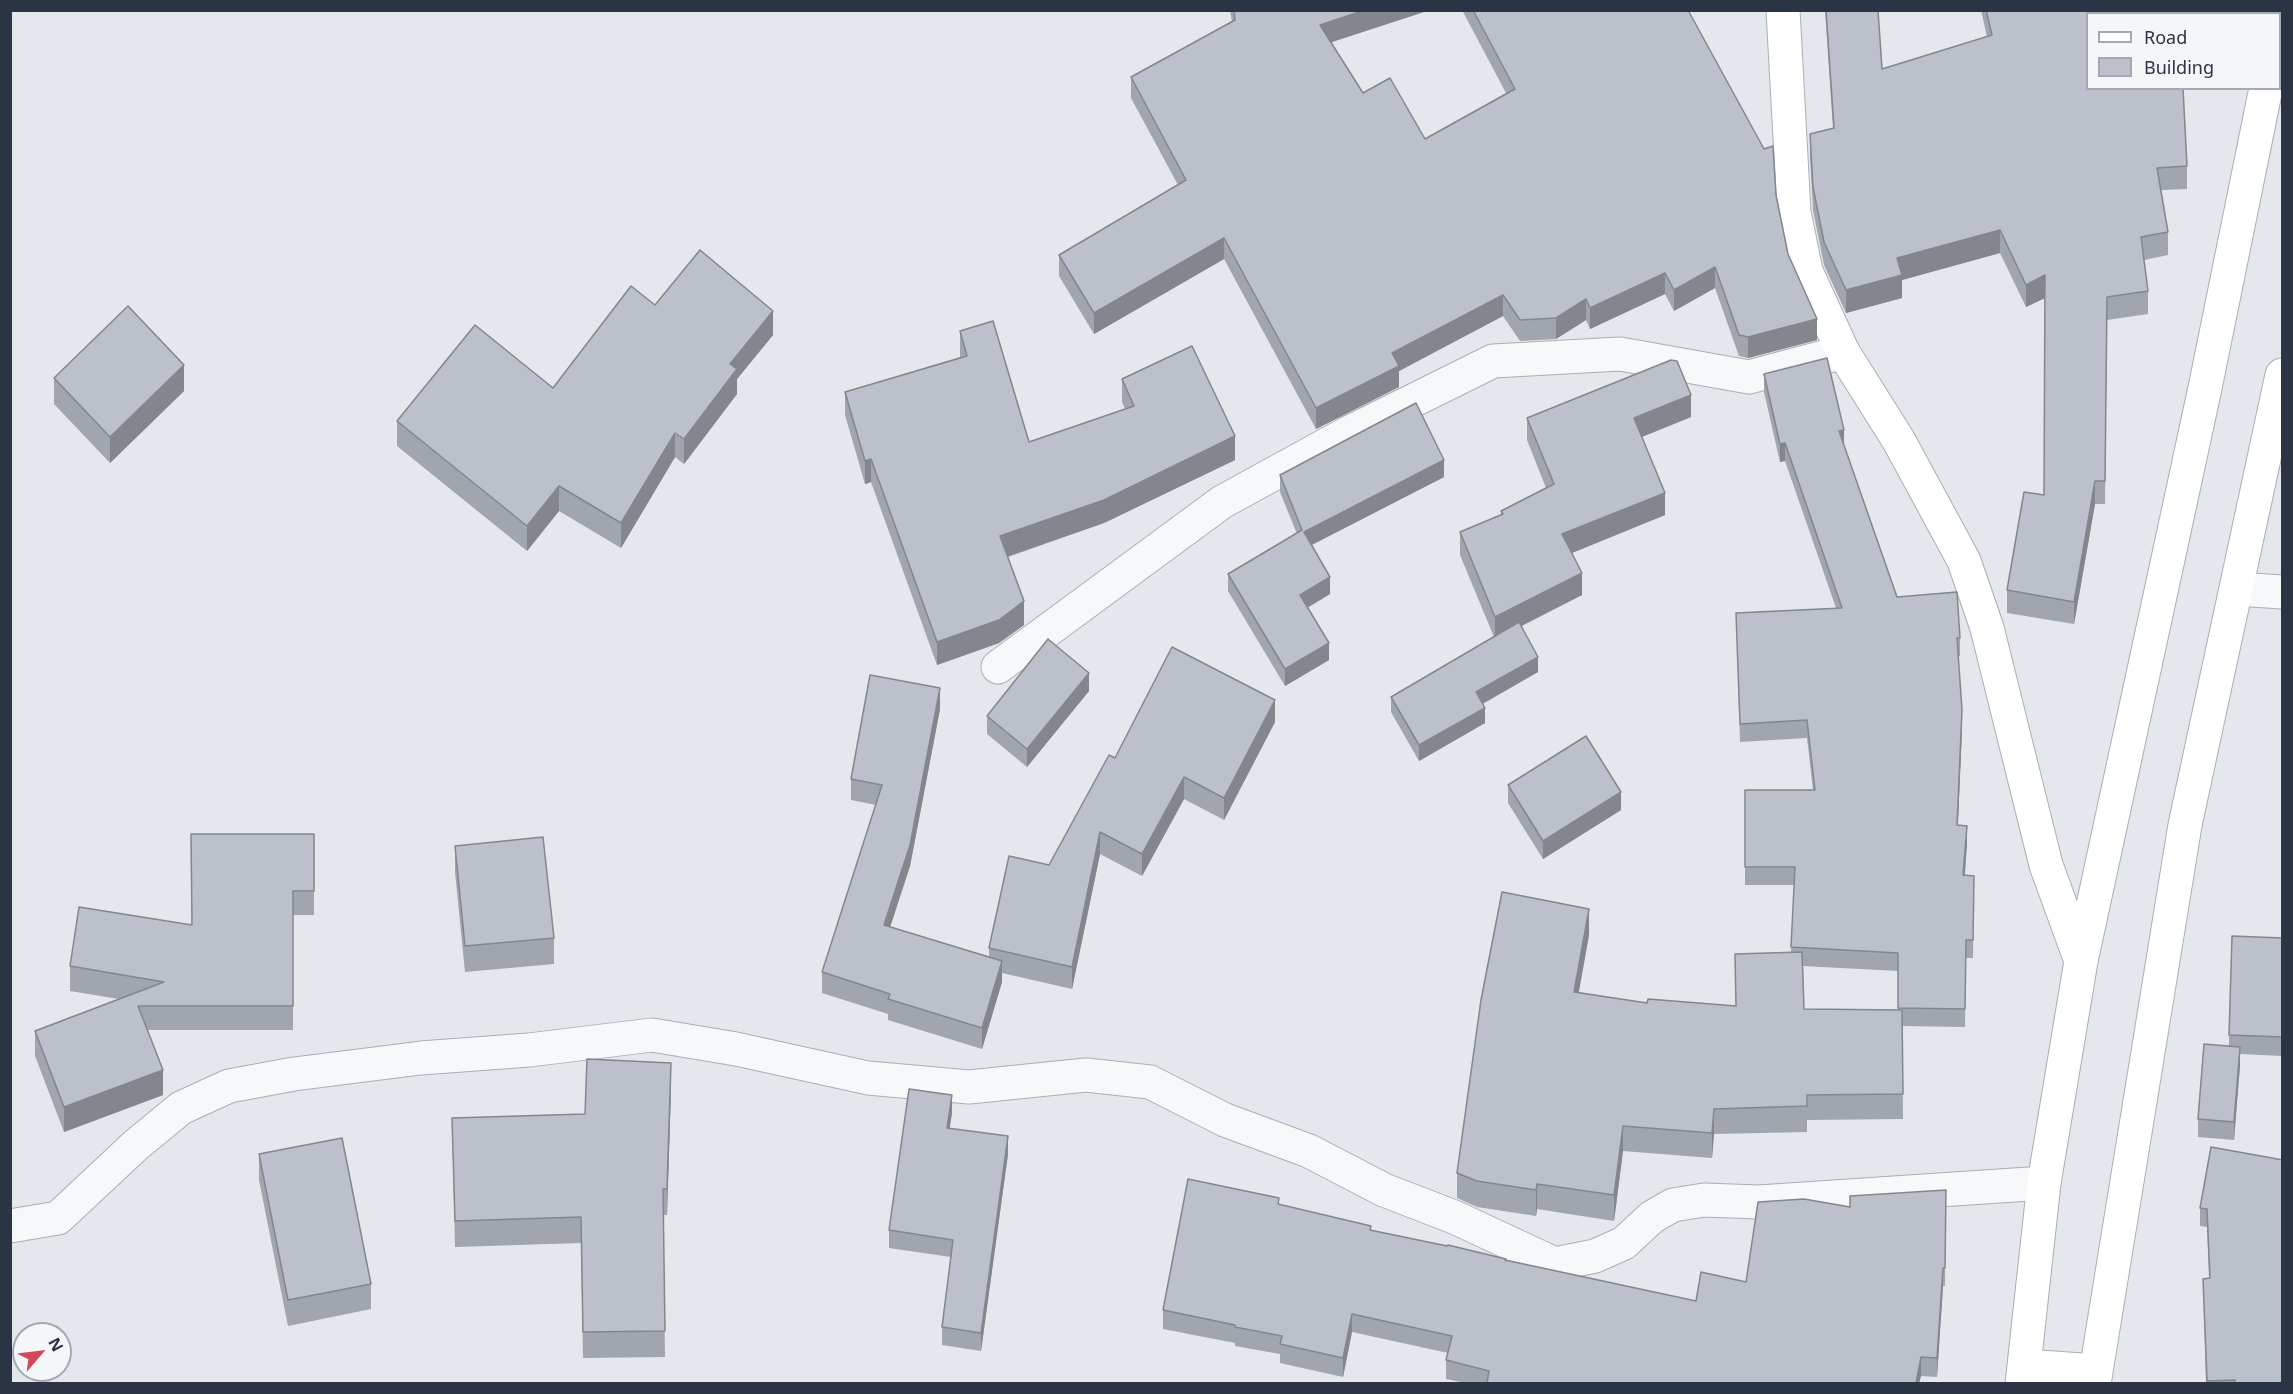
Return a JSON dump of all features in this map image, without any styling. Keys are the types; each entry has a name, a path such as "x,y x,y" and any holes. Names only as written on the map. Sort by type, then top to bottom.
{"street":[{"path":"1782,10 1794,212 1806,271 1843,352 1899,441 1964,561 1987,628 2046,865 2081,961"},
{"path":"2266,90 2205,388 2081,961 2044,1183 2024,1375 2095,1377 2185,825 2283,375"},
{"path":"998,667 1222,502 1348,433 1493,361 1620,354 1749,377 1843,352"},
{"path":"2237,589 2283,592"},
{"path":"10,1226 58,1218 136,1145 181,1108 229,1086 294,1074 421,1058 530,1050 652,1035 736,1049 868,1078 969,1087 1086,1075 1149,1082 1225,1120 1309,1151 1384,1190 1454,1217 1555,1264 1595,1256 1624,1242 1652,1217 1673,1205 1704,1200 1759,1202 2044,1183"}],"building":[{"path":"1234,10 1365,10 1320,25 1363,93 1390,78 1425,139 1515,89 1473,10 1688,10 1764,149 1773,146 1776,195 1788,254 1817,319 1748,337 1739,335 1715,267 1674,290 1665,273 1590,308 1586,299 1556,318 1520,320 1503,295 1392,353 1399,366 1316,408 1224,238 1094,313 1059,255 1186,180 1131,77 1235,20"},
{"path":"1826,10 1878,10 1882,69 1992,35 1986,10 2179,10 2179,12 2086,12 2086,90 2183,90 2187,166 2157,168 2168,232 2141,237 2148,291 2107,297 2105,481 2095,481 2074,602 2007,590 2024,492 2044,495 2045,275 2026,285 2000,230 1897,258 1902,275 1846,290 1824,242 1813,187 1810,134 1834,128"},
{"path":"700,250 773,311 730,364 737,369 684,439 675,433 621,523 559,486 527,526 397,421 475,325 553,388 631,286 655,305"},
{"path":"128,306 184,365 110,437 54,378"},
{"path":"993,321 1029,442 1134,406 1122,379 1192,346 1235,436 1104,500 1000,536 1024,601 999,620 937,642 871,459 865,461 845,392 967,356 960,331"},
{"path":"1827,358 1844,430 1839,431 1897,597 1957,592 1960,638 1957,638 1962,710 1957,825 1967,826 1963,875 1974,876 1973,940 1966,940 1965,1009 1898,1008 1898,953 1791,947 1795,867 1745,867 1745,790 1815,790 1807,720 1740,724 1736,613 1842,608 1785,443 1780,444 1764,374"},
{"path":"1671,360 1677,361 1691,395 1634,418 1665,493 1562,534 1582,573 1495,617 1460,532 1503,514 1501,511 1554,484 1527,418"},
{"path":"1416,403 1444,460 1304,532 1330,577 1300,595 1329,643 1285,669 1228,574 1302,530 1280,475"},
{"path":"1519,622 1538,657 1476,692 1485,708 1419,745 1391,697"},
{"path":"1048,639 1089,673 1027,749 987,716"},
{"path":"1172,647 1275,700 1224,798 1184,777 1142,854 1100,832 1072,967 989,948 1009,856 1049,865 1109,755 1115,758"},
{"path":"870,675 940,688 910,845 884,925 1002,961 982,1028 888,999 890,994 822,972 882,785 851,779"},
{"path":"1586,736 1621,792 1543,841 1508,785"},
{"path":"191,834 314,834 314,891 293,891 293,1006 138,1006 163,1070 64,1107 35,1031 164,982 70,966 79,907 192,925"},
{"path":"543,837 554,938 465,946 455,846"},
{"path":"1502,892 1589,909 1574,992 1647,1003 1648,999 1736,1006 1735,954 1802,952 1804,1009 1902,1010 1903,1094 1807,1095 1807,1106 1714,1109 1712,1133 1623,1126 1614,1195 1537,1184 1536,1190 1477,1181 1457,1173 1481,1000"},
{"path":"2232,936 2283,938 2283,1037 2229,1035"},
{"path":"2204,1044 2240,1047 2234,1122 2198,1119"},
{"path":"587,1059 671,1063 667,1189 663,1189 665,1331 583,1332 581,1217 455,1221 452,1118 585,1114"},
{"path":"909,1089 952,1095 947,1128 1008,1136 981,1333 942,1327 953,1240 889,1230"},
{"path":"342,1138 371,1284 288,1300 259,1154"},
{"path":"2211,1147 2283,1160 2283,1383 2207,1381 2203,1279 2210,1278 2207,1209 2200,1208"},
{"path":"1188,1179 1279,1198 1278,1204 1371,1226 1370,1230 1448,1245 1505,1260 1696,1301 1701,1272 1746,1282 1758,1202 1804,1199 1850,1207 1850,1196 1946,1190 1945,1268 1943,1268 1937,1358 1921,1357 1916,1383 1487,1383 1489,1371 1446,1360 1452,1336 1352,1314 1343,1358 1280,1344 1282,1336 1163,1310"}]}
